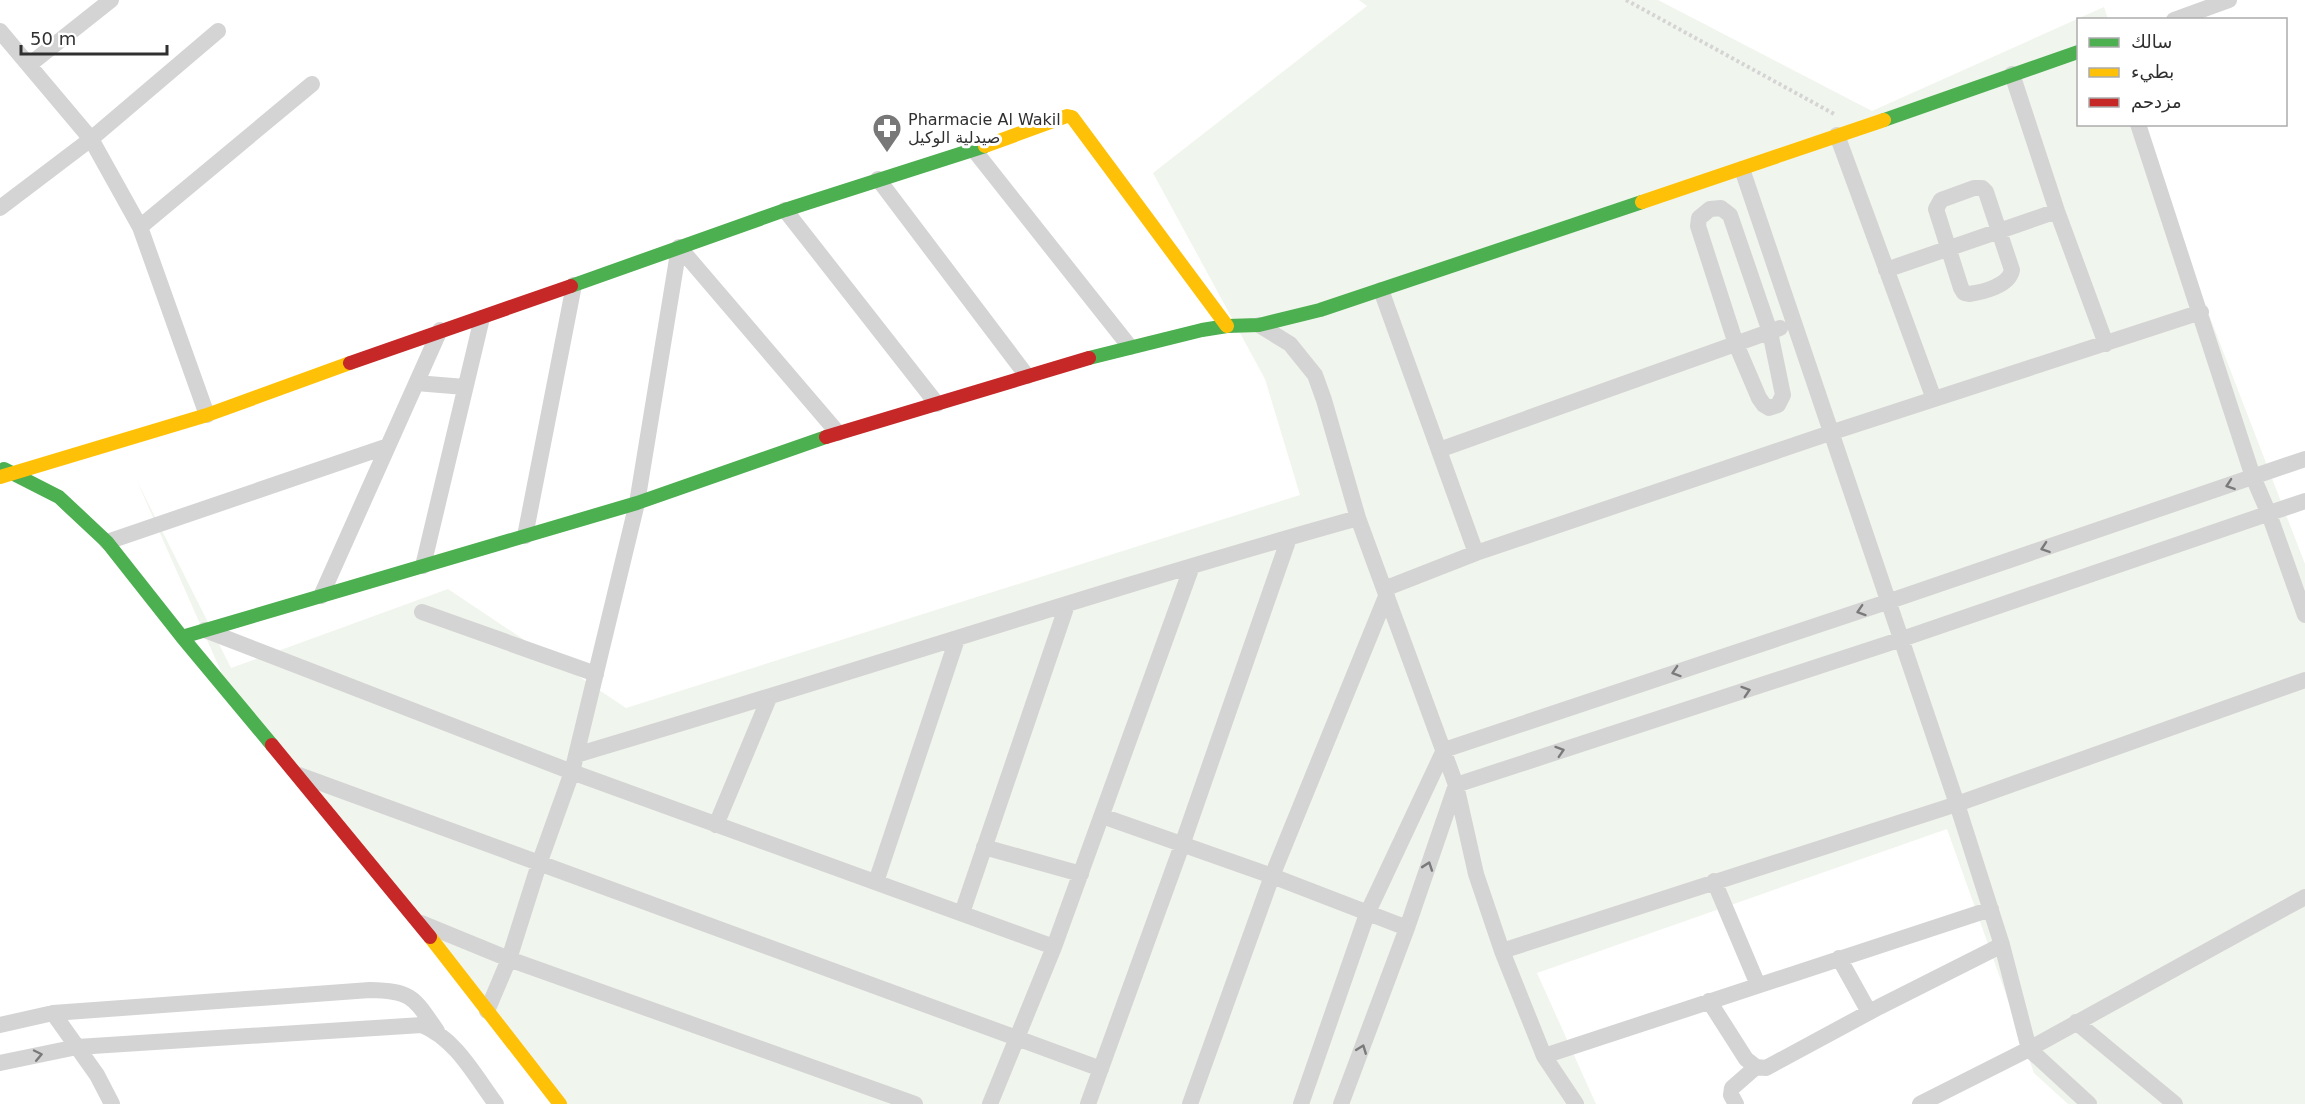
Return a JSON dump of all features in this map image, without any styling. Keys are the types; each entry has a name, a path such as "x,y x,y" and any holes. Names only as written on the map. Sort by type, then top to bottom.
{"street":[{"path":"29,65 111,0"},
{"path":"2180,18 2229,0"},
{"path":"0,31 91,139 140,226 207,415"},
{"path":"0,208 91,139 218,31"},
{"path":"182,637 637,503 838,433 1027,376 1130,347 1227,326 1259,325 1320,310 1742,169 2077,53"},
{"path":"2012,74 2057,211 2106,344"},
{"path":"140,226 312,84"},
{"path":"4,472 207,415 440,330 482,318 785,210 974,150 1063,117 1072,117 1080,126 1227,326"},
{"path":"2139,126 2253,477 2269,514 2305,615"},
{"path":"1837,135 1934,399"},
{"path":"974,150 1130,347"},
{"path":"1742,169 1957,804 2002,945 2029,1048 2089,1104"},
{"path":"878,179 1027,376"},
{"path":"1974,188 1982,188 1986,192 2000,231 2012,266 2011,276 2005,282 1978,292 1969,294 1962,291 1936,213 1936,206 1944,199 1974,188"},
{"path":"1721,208 1730,215 1770,332 1784,395 1778,405 1769,408 1759,398 1736,344 1698,226 1699,218 1710,209 1721,208"},
{"path":"785,210 937,404"},
{"path":"1886,270 2057,211"},
{"path":"679,247 838,433"},
{"path":"487,1011 509,959 539,864 572,772 637,503 679,247"},
{"path":"525,536 574,285"},
{"path":"1381,290 1476,552"},
{"path":"1190,1104 1272,876 1385,592 1476,552 2201,312"},
{"path":"423,566 482,318"},
{"path":"1439,450 1793,323"},
{"path":"1259,325 1290,344 1315,375 1358,518 1456,785 1476,874 1502,951 1544,1056 1576,1104"},
{"path":"321,596 440,330"},
{"path":"416,382 465,387"},
{"path":"107,542 388,446"},
{"path":"1301,1104 1366,914 1444,750 2305,459"},
{"path":"4,472 59,496 107,542 182,637 420,923 560,1104"},
{"path":"1456,785 1902,639 2305,501"},
{"path":"576,755 769,698 1192,566 1358,518"},
{"path":"1088,1104 1182,845 1289,538"},
{"path":"990,1104 1054,947 1192,566"},
{"path":"962,914 1067,605"},
{"path":"422,612 596,674"},
{"path":"205,630 572,772 1054,947"},
{"path":"876,882 957,639"},
{"path":"1502,951 1957,804 2305,680"},
{"path":"717,825 769,698"},
{"path":"299,775 1101,1069"},
{"path":"1341,1104 1407,928 1456,785"},
{"path":"1102,816 1272,876 1407,928"},
{"path":"984,847 1081,874"},
{"path":"1714,881 1758,985"},
{"path":"1920,1104 2029,1048 2305,897"},
{"path":"1544,1056 1991,909"},
{"path":"420,923 509,959 915,1104"},
{"path":"1709,1001 1746,1059 1762,1068 1772,1066 1869,1012 2002,945"},
{"path":"1839,958 1869,1012"},
{"path":"0,1025 53,1013 395,990 414,998 438,1032 454,1047 496,1104"},
{"path":"53,1013 97,1075 112,1104"},
{"path":"2076,1022 2175,1104"},
{"path":"0,1063 77,1047 403,1025 422,1025 438,1032"},
{"path":"1736,1104 1731,1095 1732,1088 1756,1066"}],"path":[{"path":"1626,0 1857,128"}],"shaded area":[{"path":"1359,0 1658,0 1872,111 2077,19 2077,126 2142,126 2174,224 2305,564 2305,1104 2068,1104 2034,1073 1947,829 1537,973 1596,1104 566,1104 234,701 137,481 231,668 448,589 626,708 1300,495 1265,379 1153,173 1367,6"},
{"path":"2104,7 2108,18 2079,18"}],"traffic: fast":[{"path":"1884,120 2077,52"},
{"path":"571,286 785,210 985,146"},
{"path":"1089,358 1202,330 1227,326 1259,325 1320,310 1642,202"},
{"path":"182,637 637,503 826,437"},
{"path":"4,469 59,497 107,542 272,745"}],"traffic: slow":[{"path":"985,146 1067,116 1072,117 1227,326"},
{"path":"1642,202 1884,120"},
{"path":"0,477 207,415 350,363"},
{"path":"430,937 560,1104"}],"traffic: jam":[{"path":"350,363 571,286"},
{"path":"826,437 1089,358"},
{"path":"272,745 430,937"}],"place":[{"name":"Pharmacie Al Wakil صيدلية الوكيل","path":"887,154"}]}
